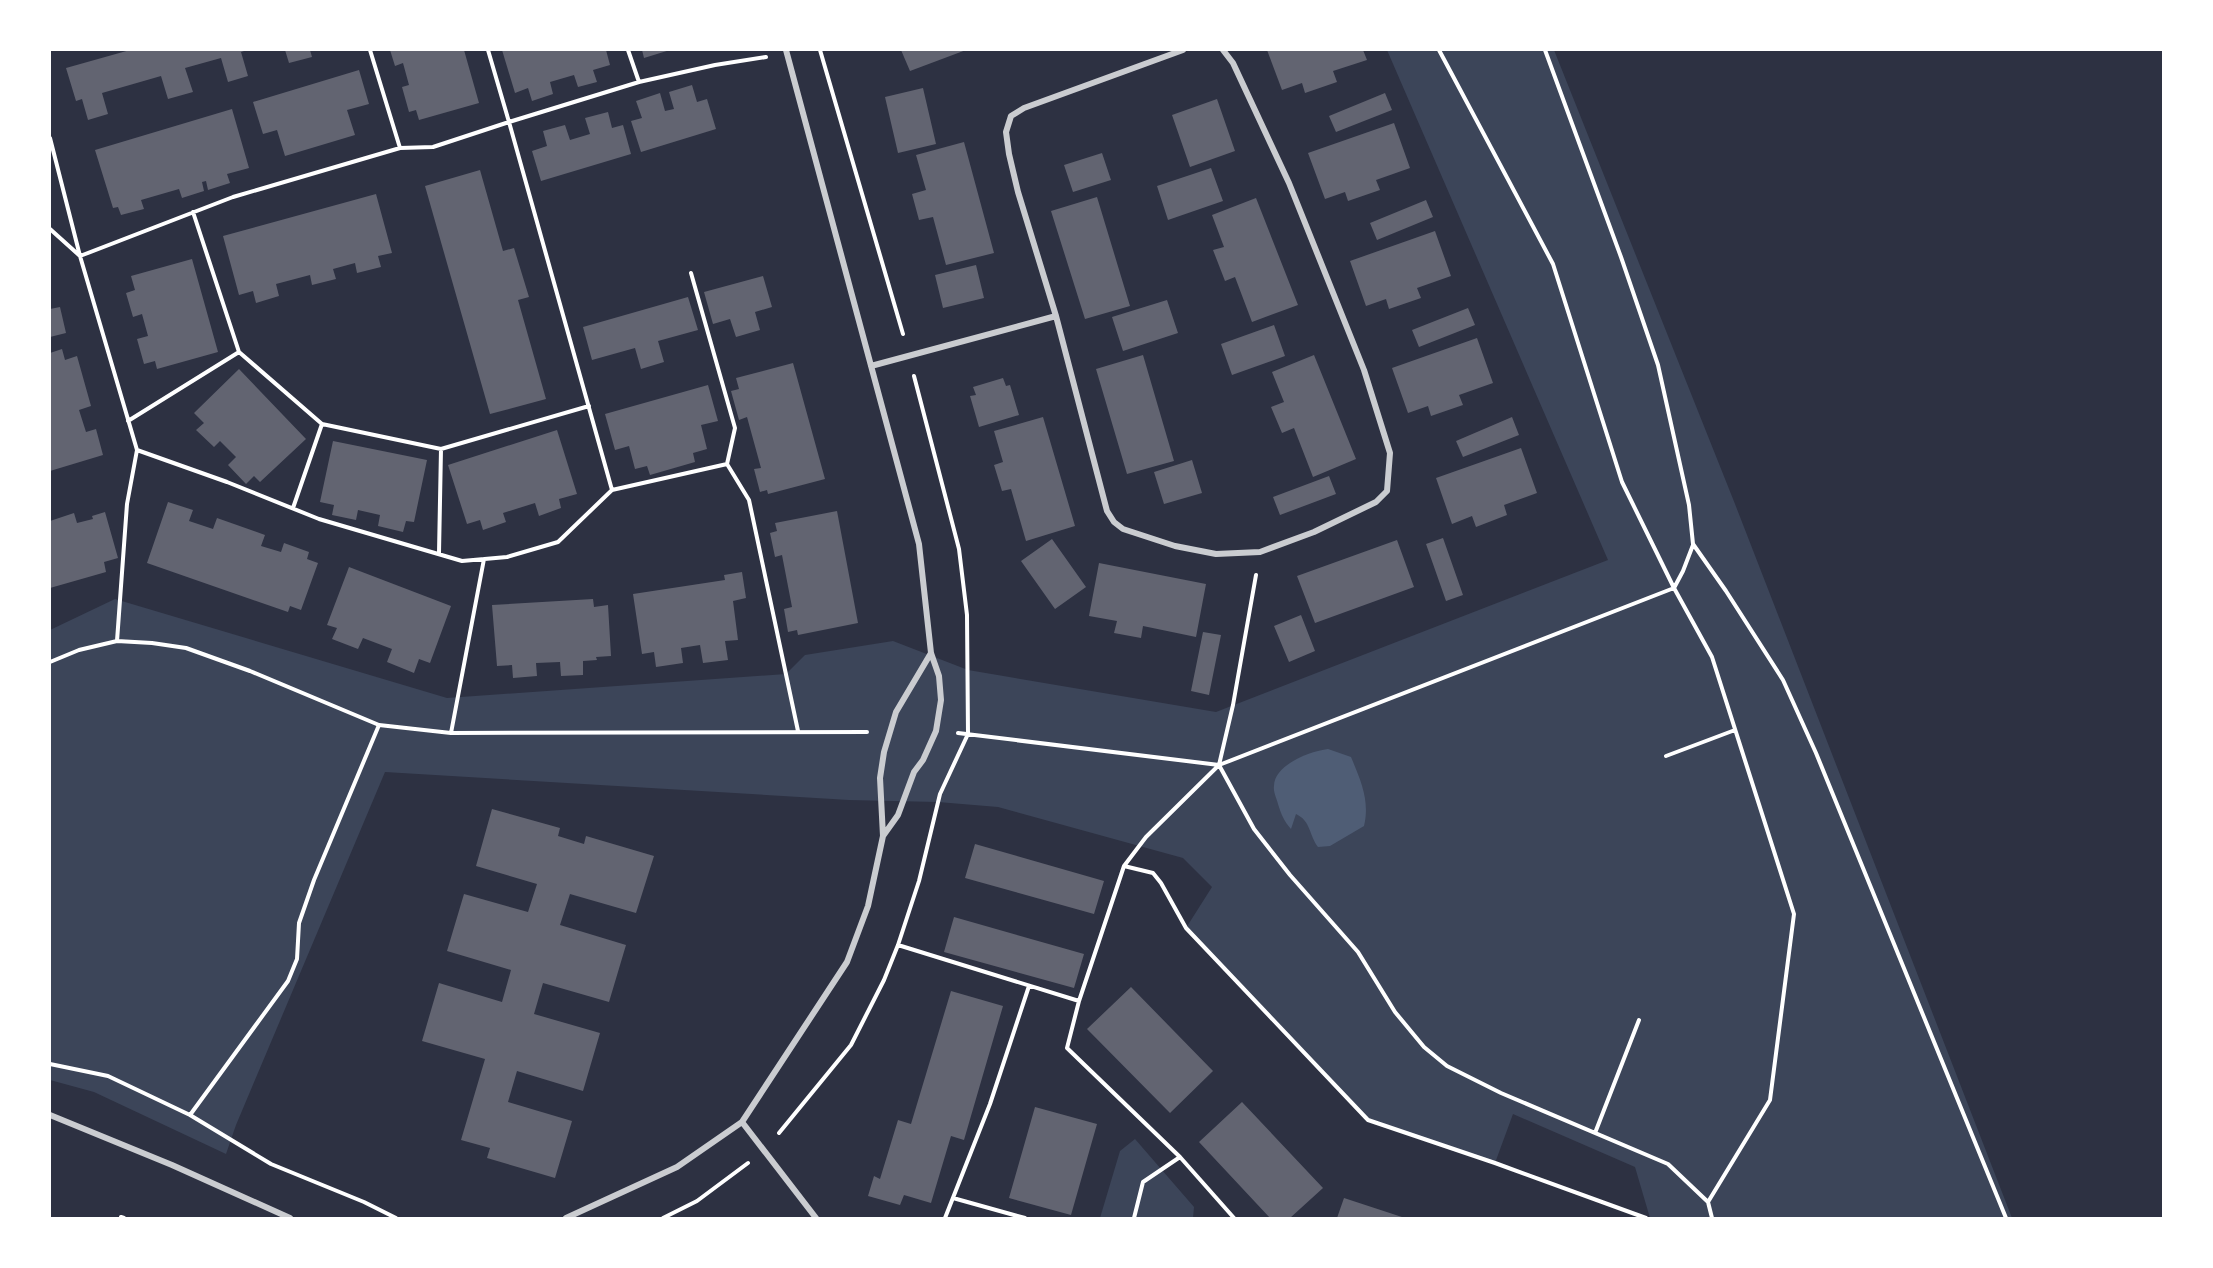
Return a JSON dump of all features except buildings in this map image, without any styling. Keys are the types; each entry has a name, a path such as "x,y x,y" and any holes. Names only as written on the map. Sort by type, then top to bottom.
{"street":[{"path":"1183,50 1024,108 1011,116 1006,132 1018,192 1056,316 1107,511 1114,522 1123,529 1175,546 1216,554 1260,552 1314,532 1376,502 1387,491 1390,453 1364,370 1289,183 1233,63 1223,50"},
{"path":"786,52 919,544 932,653 939,676 941,700 936,731 923,760 914,772 898,815 882,836"},
{"path":"872,366 1056,316"},
{"path":"566,1218 677,1167 742,1122 847,962 868,906 882,836 880,778 889,732 896,712 932,653"},
{"path":"50,1115 172,1165 290,1218"},
{"path":"742,1122 816,1218"}],"path":[{"path":"370,50 400,148"},
{"path":"488,50 612,489"},
{"path":"628,50 639,82"},
{"path":"663,1218 697,1201 764,1150 851,1045 898,945 919,881 940,794 968,734 967,615 959,549 909,356 820,50"},
{"path":"1439,50 1553,264 1622,482 1674,588 1712,657 1794,914 1770,1101 1708,1202"},
{"path":"1234,1218 1180,1157 1066,1048 1079,1001 1124,866 1146,837 1219,765 1674,588 1693,544 1689,505 1658,365 1589,167 1545,50"},
{"path":"80,256 233,197 400,148 434,147 639,82 786,52"},
{"path":"50,138 80,256 137,450 128,504 117,642"},
{"path":"193,212 239,352 322,424 441,449 589,406"},
{"path":"50,230 80,256"},
{"path":"691,273 735,428 728,465 749,501 798,731"},
{"path":"128,421 239,352"},
{"path":"293,508 322,424"},
{"path":"439,554 441,449"},
{"path":"137,450 319,519 462,561 507,557 558,542 612,489 728,465"},
{"path":"1693,544 1783,680 1816,753 2006,1218"},
{"path":"1260,552 1233,705 1219,765 1254,830 1358,952 1395,1012 1424,1047 1447,1066 1501,1093 1668,1164 1708,1202 1712,1218"},
{"path":"451,733 484,559"},
{"path":"50,662 79,650 117,642 152,643 186,648 250,671 379,725 451,733 889,732"},
{"path":"190,1114 288,981 297,959 299,923 314,879 379,725"},
{"path":"1666,756 1735,730"},
{"path":"936,731 1219,765"},
{"path":"1124,866 1153,873 1186,928 1368,1120 1646,1218"},
{"path":"898,945 1079,1001"},
{"path":"945,1218 990,1104 1029,986"},
{"path":"1595,1133 1639,1020"},
{"path":"50,1064 108,1076 190,1114 271,1164 396,1218"},
{"path":"1134,1218 1143,1182 1180,1157"},
{"path":"953,1198 1025,1218"}],"shaded area":[{"path":"1387,50 1554,50 1735,504 2012,1218 1650,1218 1635,1167 1513,1114 1495,1163 1368,1120 1186,928 1212,887 1183,858 998,807 938,802 849,800 385,772 236,1125 226,1154 94,1092 50,1080 50,630 115,599 447,698 786,674 805,655 893,641 968,670 1216,712 1608,560"},
{"path":"1328,749 1351,757 1363,791 1366,817 1364,826 1330,846 1318,847 1301,817 1296,814 1291,829 1286,823 1279,808 1274,786 1280,772 1294,760"},
{"path":"1135,1139 1194,1207 1193,1218 1100,1218 1120,1151"}]}
